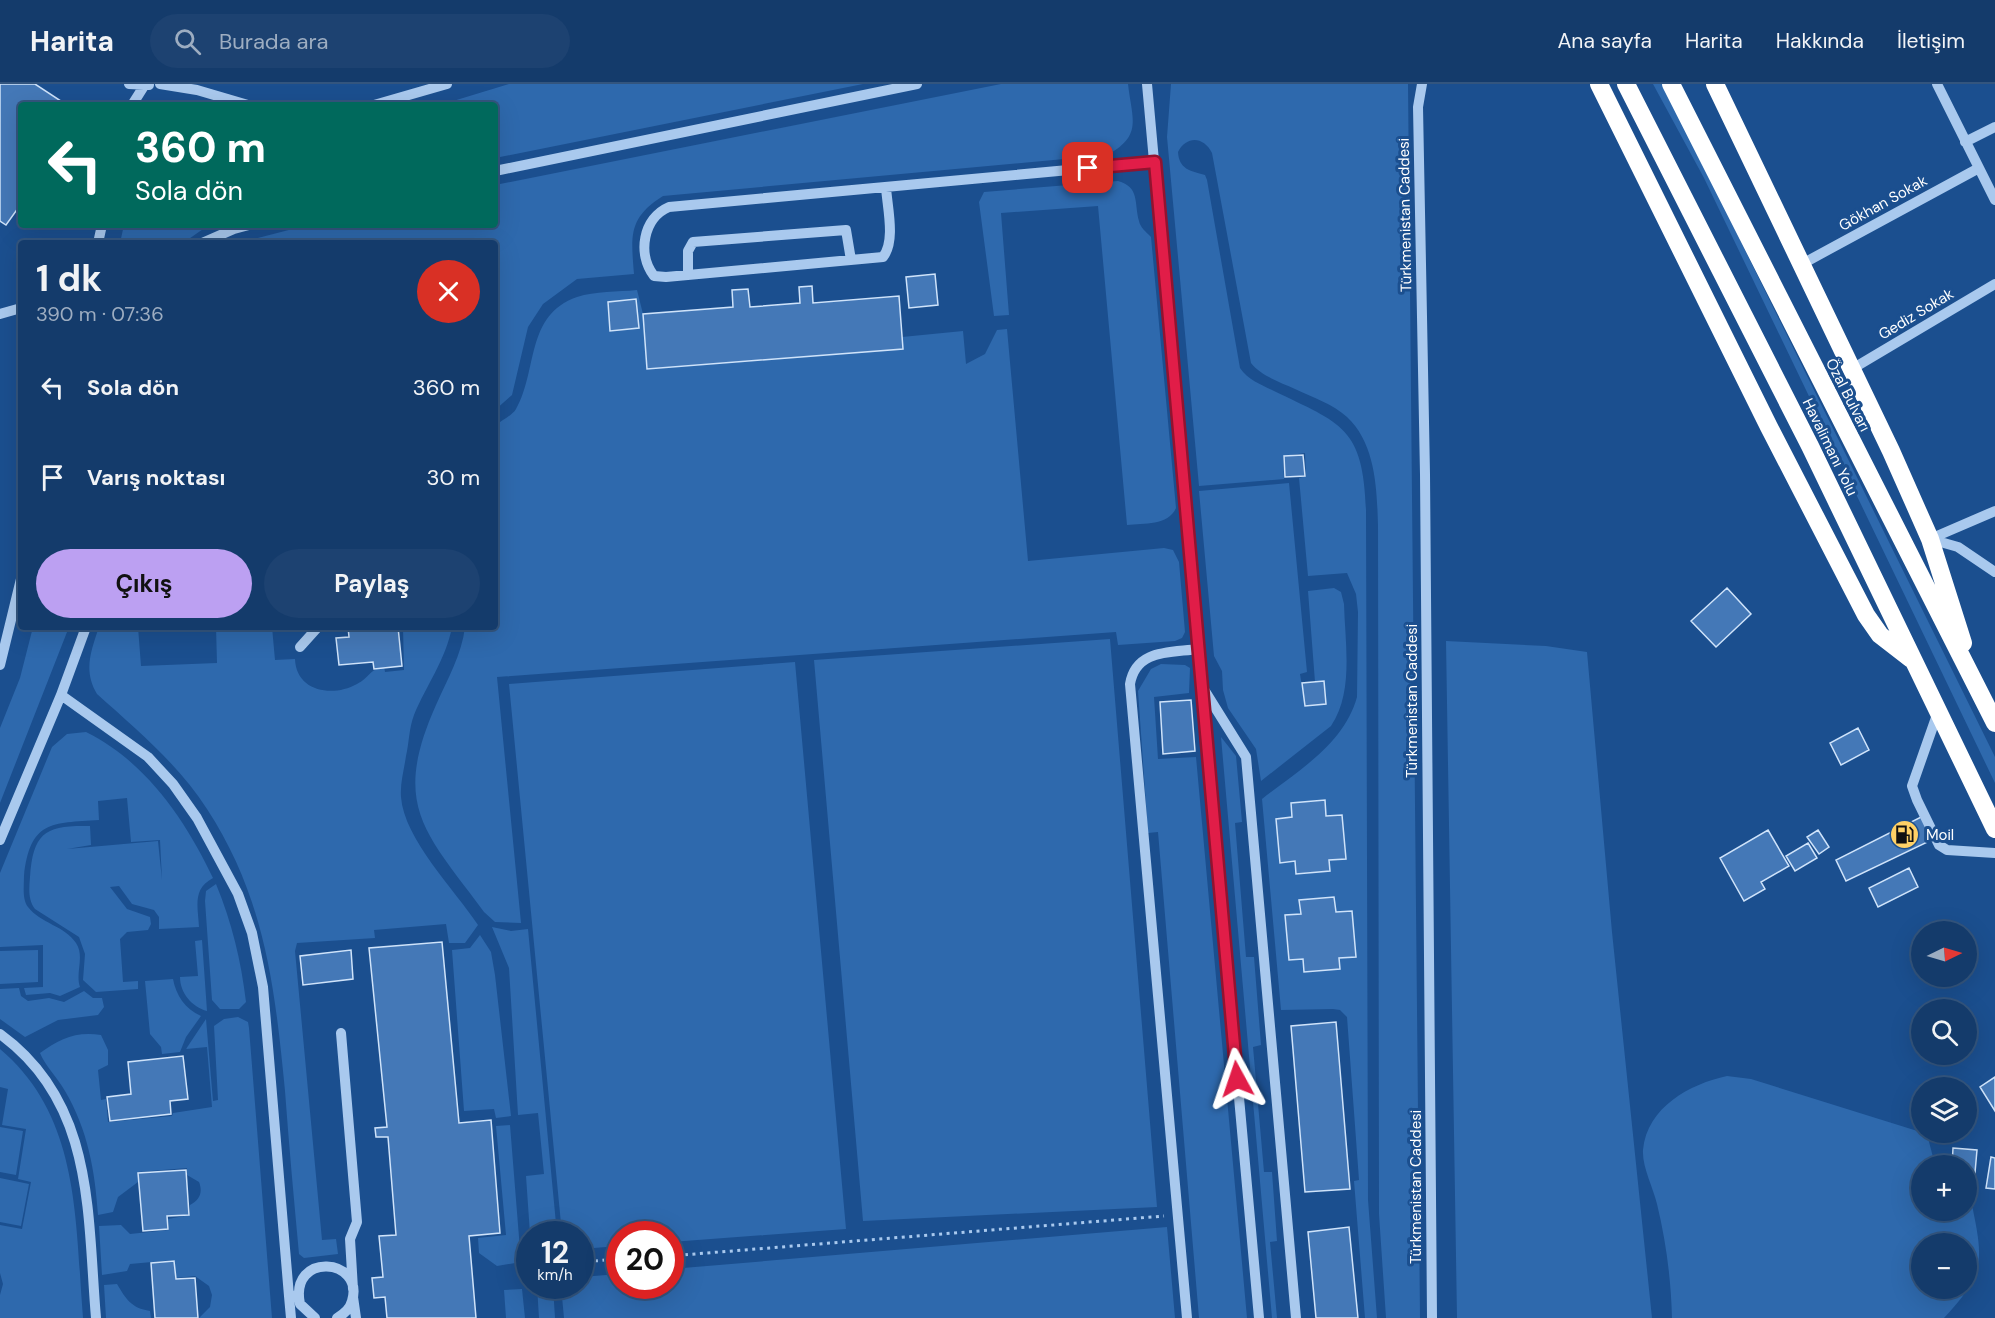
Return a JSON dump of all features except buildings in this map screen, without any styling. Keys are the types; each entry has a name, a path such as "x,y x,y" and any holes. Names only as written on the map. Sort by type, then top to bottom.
{"highway":[{"path":"1599,84 1861,606 1880,635 1914,661"},
{"name":"Havalimanı Yolu","path":"1626,84 1810,446 1995,829"},
{"name":"Özal Bulvarı","path":"1671,84 1995,723"},
{"path":"1715,84 1852,369 1930,539 1976,687"}],"street":[{"path":"129,84 147,85"},
{"path":"160,84 197,90 238,102"},
{"path":"385,102 447,84"},
{"path":"498,170 917,84"},
{"path":"1147,84 1259,1318"},
{"name":"Türkmenistan Caddesi","path":"1422,84 1418,107 1426,485 1432,1318"},
{"path":"1937,84 1995,200"},
{"path":"134,102 147,85"},
{"path":"1965,142 1995,127"},
{"path":"886,187 888,251 883,257 688,275 654,276 648,268 645,236 648,225 661,210 669,207 1155,162"},
{"name":"Gökhan Sokak","path":"1802,264 1979,168"},
{"path":"210,240 241,228"},
{"path":"688,275 687,250 693,242 846,230 851,260"},
{"name":"Gediz Sokak","path":"1852,369 1995,284"},
{"path":"0,314 18,309"},
{"path":"1930,539 1995,511"},
{"path":"1930,539 1958,547 1995,572"},
{"path":"0,665 18,591"},
{"path":"0,840 61,695 85,630"},
{"path":"300,647 315,630"},
{"path":"1186,1318 1130,684 1137,665 1145,657 1198,649"},
{"path":"1202,685 1246,757 1296,1318"},
{"path":"61,695 140,750 173,784 196,818 238,894 252,933 262,987 294,1296 291,1318"},
{"path":"1938,712 1912,786 1917,800 1939,845 1947,850 1995,853"},
{"path":"341,1033 357,1222 350,1239 356,1318"},
{"path":"0,1034 24,1052 44,1075 70,1122 77,1144 85,1187 96,1318"},
{"path":"294,1296 308,1272 323,1266 331,1266 346,1274 353,1293 347,1311 337,1318"},
{"path":"294,1296 305,1311 315,1318"}],"path":[{"path":"684,1255 1177,1215"}],"shaded area":[{"path":"509,84 863,84 498,157 498,102 450,102"},
{"path":"1001,84 1128,84 1133,117 1131,133 1126,141 1107,155 663,196 643,212 634,229 632,249 634,274 577,279 543,304 528,327 512,395 498,407 498,240 250,240 296,228 498,228 498,184"},
{"path":"1171,84 1408,84 1420,1318 1386,1318 1379,1214 1378,526 1373,468 1364,440 1347,417 1329,405 1265,375 1251,363 1212,153 1200,141 1186,143 1178,152 1183,166 1205,175 1207,180 1240,368 1255,382 1317,412 1344,432 1354,445 1364,482 1366,510 1368,1200 1377,1318 1365,1318 1354,1181 1359,1180 1347,1017 1340,1010 1333,1009 1281,1010 1262,799 1319,755 1342,729 1351,714 1357,697 1358,612 1356,594 1347,573 1308,576 1299,478 1306,476 1305,453 1283,456 1284,479 1199,486 1167,137"},
{"path":"1653,84 1663,84 1995,757 1995,783 1704,178"},
{"path":"1118,181 1130,187 1133,192 1140,223 1151,237 1176,508 1172,514 1161,521 1127,525 1098,206 1001,213 1009,315 994,316 979,202 984,192"},
{"path":"123,228 205,228 187,240 121,240"},
{"path":"637,290 643,314 648,369 903,349 902,337 963,331 966,364 985,354 997,330 1007,329 1028,561 1164,548 1173,550 1179,562 1185,632 1182,638 1175,641 1118,645 1116,632 497,677 521,923 495,922 484,912 431,838 421,816 416,794 416,769 423,740 457,657 464,630 498,630 498,424 516,409 528,378 535,346 549,317 560,305 577,297"},
{"path":"1289,483 1307,672 1300,674 1305,706 1326,703 1324,681 1315,682 1308,591 1334,588 1341,592 1346,635 1345,683 1343,698 1331,726 1261,781 1256,749 1228,708 1223,690 1222,671 1214,656 1199,491"},
{"path":"32,630 68,630 0,803 0,728 20,678"},
{"path":"98,630 138,630 141,666 217,663 216,630 272,630 275,660 295,659 297,670 308,685 327,691 347,688 361,682 375,670 384,666 385,672 404,670 403,630 451,630 441,661 412,720 401,797 404,813 421,847 478,925 465,943 449,943 446,924 374,930 375,938 297,943 295,951 322,1240 336,1239 338,1254 304,1258 299,1254 277,1016 264,945 255,910 242,876 227,842 196,793 156,748 97,694 90,677 91,653"},
{"path":"1110,639 1157,1207 863,1221 814,660"},
{"path":"1446,641 1546,646 1587,652 1612,932 1652,1318 1457,1318"},
{"path":"795,662 846,1229 684,1241 684,1221 606,1221 606,1247 594,1248 594,1221 561,1221 509,684"},
{"path":"1161,664 1185,665 1190,668 1189,693 1154,697 1158,759 1196,757 1247,1318 1199,1318 1158,832 1148,833 1138,691 1151,669"},
{"path":"86,732 107,744 145,775 190,834 213,878 206,882 199,893 197,906 199,927 159,929 159,917 154,910 132,904 119,886 110,887 127,909 150,917 151,924 148,930 127,932 120,939 123,982 138,981 138,989 96,992 83,980 85,954 79,937 35,909 31,902 29,894 34,850 45,834 62,827 75,826 90,826 91,845 67,849 158,841 162,880 160,840 131,842 127,798 98,801 99,820 68,822 46,828 32,844 27,858 24,876 25,900 33,912 66,932 76,943 80,953 80,987 60,996 50,993 26,995 24,988 43,987 43,945 0,947 0,873 52,747 67,734"},
{"path":"1221,737 1236,756 1242,822 1235,823 1246,957 1254,957 1261,1045 1253,1047 1264,1172 1272,1172 1277,1241 1270,1242 1277,1318 1272,1318"},
{"path":"216,884 231,927 241,971 246,1002 239,1009 220,1009 212,1000 205,901 206,891"},
{"path":"492,927 511,931 528,929 556,1221 529,1221 526,1176 544,1174 538,1113 518,1115 509,968"},
{"path":"480,935 491,952 495,975 511,1116 496,1118 494,1109 464,1111 452,950 470,948"},
{"path":"202,940 207,1011 196,1006 188,998 182,988 180,977 198,976 195,941"},
{"path":"38,950 38,982 0,984 0,951"},
{"path":"173,979 182,1001 190,1010 201,1016 186,1037 180,1052 162,1054 161,1047 150,1034 145,981"},
{"path":"19,988 21,996 28,1001 49,998 64,1002 84,991 93,998 102,998 104,1007 98,1015 58,1020 25,1037 0,1019 0,989"},
{"path":"238,1017 248,1022 249,1028 272,1318 199,1318 210,1307 212,1295 209,1286 195,1276 176,1278 174,1260 130,1264 127,1271 102,1275 99,1226 121,1225 130,1234 169,1230 168,1219 190,1215 190,1205 200,1195 199,1182 187,1175 187,1168 138,1172 138,1182 118,1197 113,1212 98,1215 95,1183 85,1136 65,1091 40,1053 68,1037 84,1034 101,1035 108,1050 108,1065 98,1070 101,1100 106,1099 108,1122 172,1116 173,1113 212,1107 207,1047 186,1049 206,1019 213,1101 218,1100 214,1026 224,1019"},
{"path":"0,1049 26,1076 46,1106 60,1139 75,1209 83,1318 0,1318 0,1295 3,1284 0,1273 0,1225 22,1229 31,1182 18,1179 26,1129 2,1125 8,1089 0,1087"},
{"path":"1727,1076 1751,1079 1911,1129 1911,1143 1929,1143 1932,1155 1911,1155 1911,1221 1975,1221 1978,1237 1977,1268 1977,1233 1911,1233 1911,1299 1960,1299 1944,1318 1672,1318 1665,1246 1657,1204 1644,1163 1643,1150 1646,1135 1662,1110 1673,1100 1699,1085"},
{"path":"510,1125 518,1221 516,1263 497,1266 479,1253 478,1238 506,1235 496,1126"},
{"path":"0,1127 23,1131 16,1175 0,1172"},
{"path":"0,1178 29,1184 21,1226 0,1222"},
{"path":"1167,1227 1175,1318 564,1318 562,1299 594,1299 594,1276 606,1275 606,1299 684,1299 684,1268"},
{"path":"117,1284 130,1302 138,1308 150,1311 151,1318 106,1318 104,1285"},
{"path":"516,1289 516,1299 523,1299 525,1318 506,1318 504,1290"},
{"path":"538,1299 554,1299 555,1318 539,1318"}],"place":[{"name":"Moil","path":"1905,835"}],"route":[{"path":"1088,168 1155,162 1237,1079"}]}
